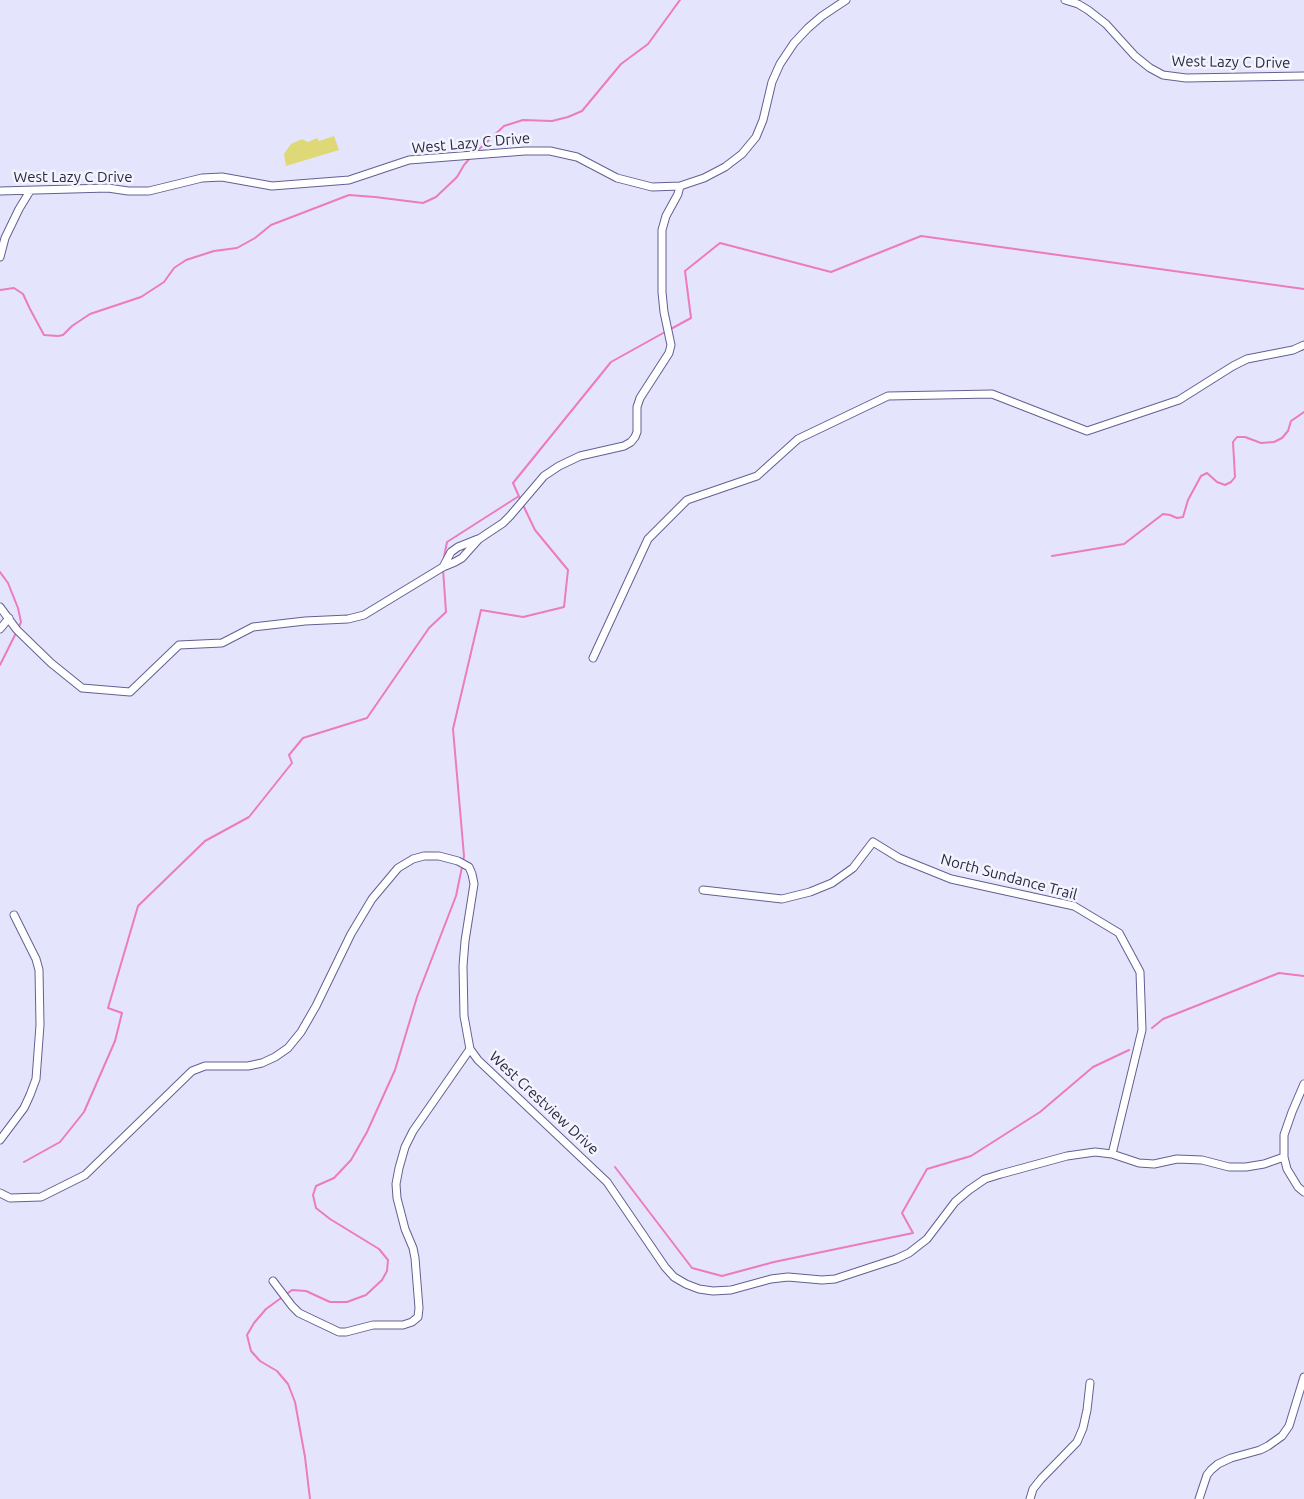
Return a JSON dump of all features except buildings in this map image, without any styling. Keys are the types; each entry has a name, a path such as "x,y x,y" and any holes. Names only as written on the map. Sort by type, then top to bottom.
{"street":[{"name":"West Lazy C Drive","path":"0,191 108,188 128,191 149,191 202,178 222,177 272,186 349,180 409,160 525,151 550,151 577,157 617,178 652,187 680,186 704,178 725,167 742,154 756,137 772,82 780,64 794,43 822,16 846,0"},
{"name":"West Lazy C Drive","path":"1065,0 1078,4 1094,14 1106,24 1135,56 1150,68 1163,75 1186,78 1304,76"},
{"path":"0,607 24,637 51,663 82,688 130,692 179,645 222,643 253,627 305,621 348,620 364,615 443,567 462,558 480,539 503,523 544,476 580,456 624,446 635,437 637,432 637,407 640,398 669,353 671,345 662,292 662,230 666,216 678,194 680,186"},
{"path":"0,257 5,238 19,208 30,191"},
{"path":"593,658 648,539 687,500 757,476 798,439 888,396 992,394 1087,430 1179,400 1247,359 1293,350 1304,345"},
{"path":"0,629 9,618"},
{"name":"North Sundance Trail","path":"703,890 782,899 810,892 832,883 853,868 873,842 899,858 951,879 1074,906 1119,933 1140,972 1142,1030 1112,1154"},
{"name":"West Crestview Drive","path":"0,1193 10,1198 41,1197 85,1175 192,1071 205,1066 248,1066 262,1063 288,1048 301,1032 316,1006 351,934 372,899 398,868 424,856 439,856 458,861 468,867 472,874 474,884 463,966 464,1016 470,1048 483,1065 607,1182 665,1267 674,1277 699,1289 713,1291 731,1290 771,1279 788,1277 822,1280 843,1277 896,1259 927,1239 956,1202 969,1190 985,1180 1043,1162 1082,1153 1112,1154 1139,1163 1154,1164 1177,1159 1202,1160 1229,1167 1264,1164 1284,1157"},
{"path":"0,1140 24,1108 36,1079 40,1025 39,970 36,959 14,915"},
{"path":"273,1280 299,1313 339,1332 373,1325 403,1325 412,1322 418,1317 415,1258 405,1229 396,1184 399,1168 405,1146 413,1131 470,1048"},
{"path":"1304,1084 1284,1135 1284,1157 1287,1169 1298,1187 1304,1192"},
{"path":"1199,1499 1207,1476 1218,1464 1231,1458 1260,1450 1282,1436 1289,1426 1304,1377"},
{"path":"1030,1499 1033,1489 1041,1479 1070,1455 1077,1442 1083,1428 1087,1410 1090,1383"}],"shaded area":[{"path":"334,136 339,150 286,166 284,154 291,144 302,139 308,142 317,138 319,141"}],"waterway":[{"path":"476,152 504,126 523,120 552,121 582,111 621,64 648,44 680,0"},
{"path":"0,290 14,288 23,294 44,335 63,335 72,326 90,314 141,297 164,282 174,268 186,260 214,251 237,248 255,238 271,225 349,195 423,203 436,197 457,177 471,157"},
{"path":"669,330 691,318 685,271 720,243 831,272 921,236 1304,289"},
{"path":"521,501 513,483 611,362 665,332"},
{"path":"1052,556 1124,544 1163,514 1177,518 1183,517 1188,500 1201,476 1207,473 1217,482 1225,485 1235,477 1233,442 1237,437 1245,437 1261,443 1274,442 1282,438 1288,431 1291,421 1304,412"},
{"path":"443,562 447,542 519,496"},
{"path":"463,862 453,729 481,610 523,617 564,607 568,570 535,530 523,505"},
{"path":"24,1162 60,1142 84,1112 115,1041 122,1013 108,1008 138,906 205,841 249,817 292,763 289,755 303,738 367,718 429,628 446,612 443,569"},
{"path":"0,572 8,583 18,608 21,622 18,629"},
{"path":"0,665 16,633"},
{"path":"310,1499 295,1402 288,1384 277,1371 260,1361 251,1351 247,1335 266,1309 292,1290 306,1291 330,1302 347,1302 366,1295 382,1280 387,1271 388,1260 379,1249 330,1219 316,1208 313,1195 316,1186 334,1178 351,1160 367,1132 395,1070 417,997 456,896 462,867"},
{"path":"1152,1028 1163,1019 1279,973 1304,976"},
{"path":"615,1167 692,1268 722,1276 774,1262 913,1233 902,1213 927,1169 971,1156 1040,1112 1093,1067 1129,1050"}]}
